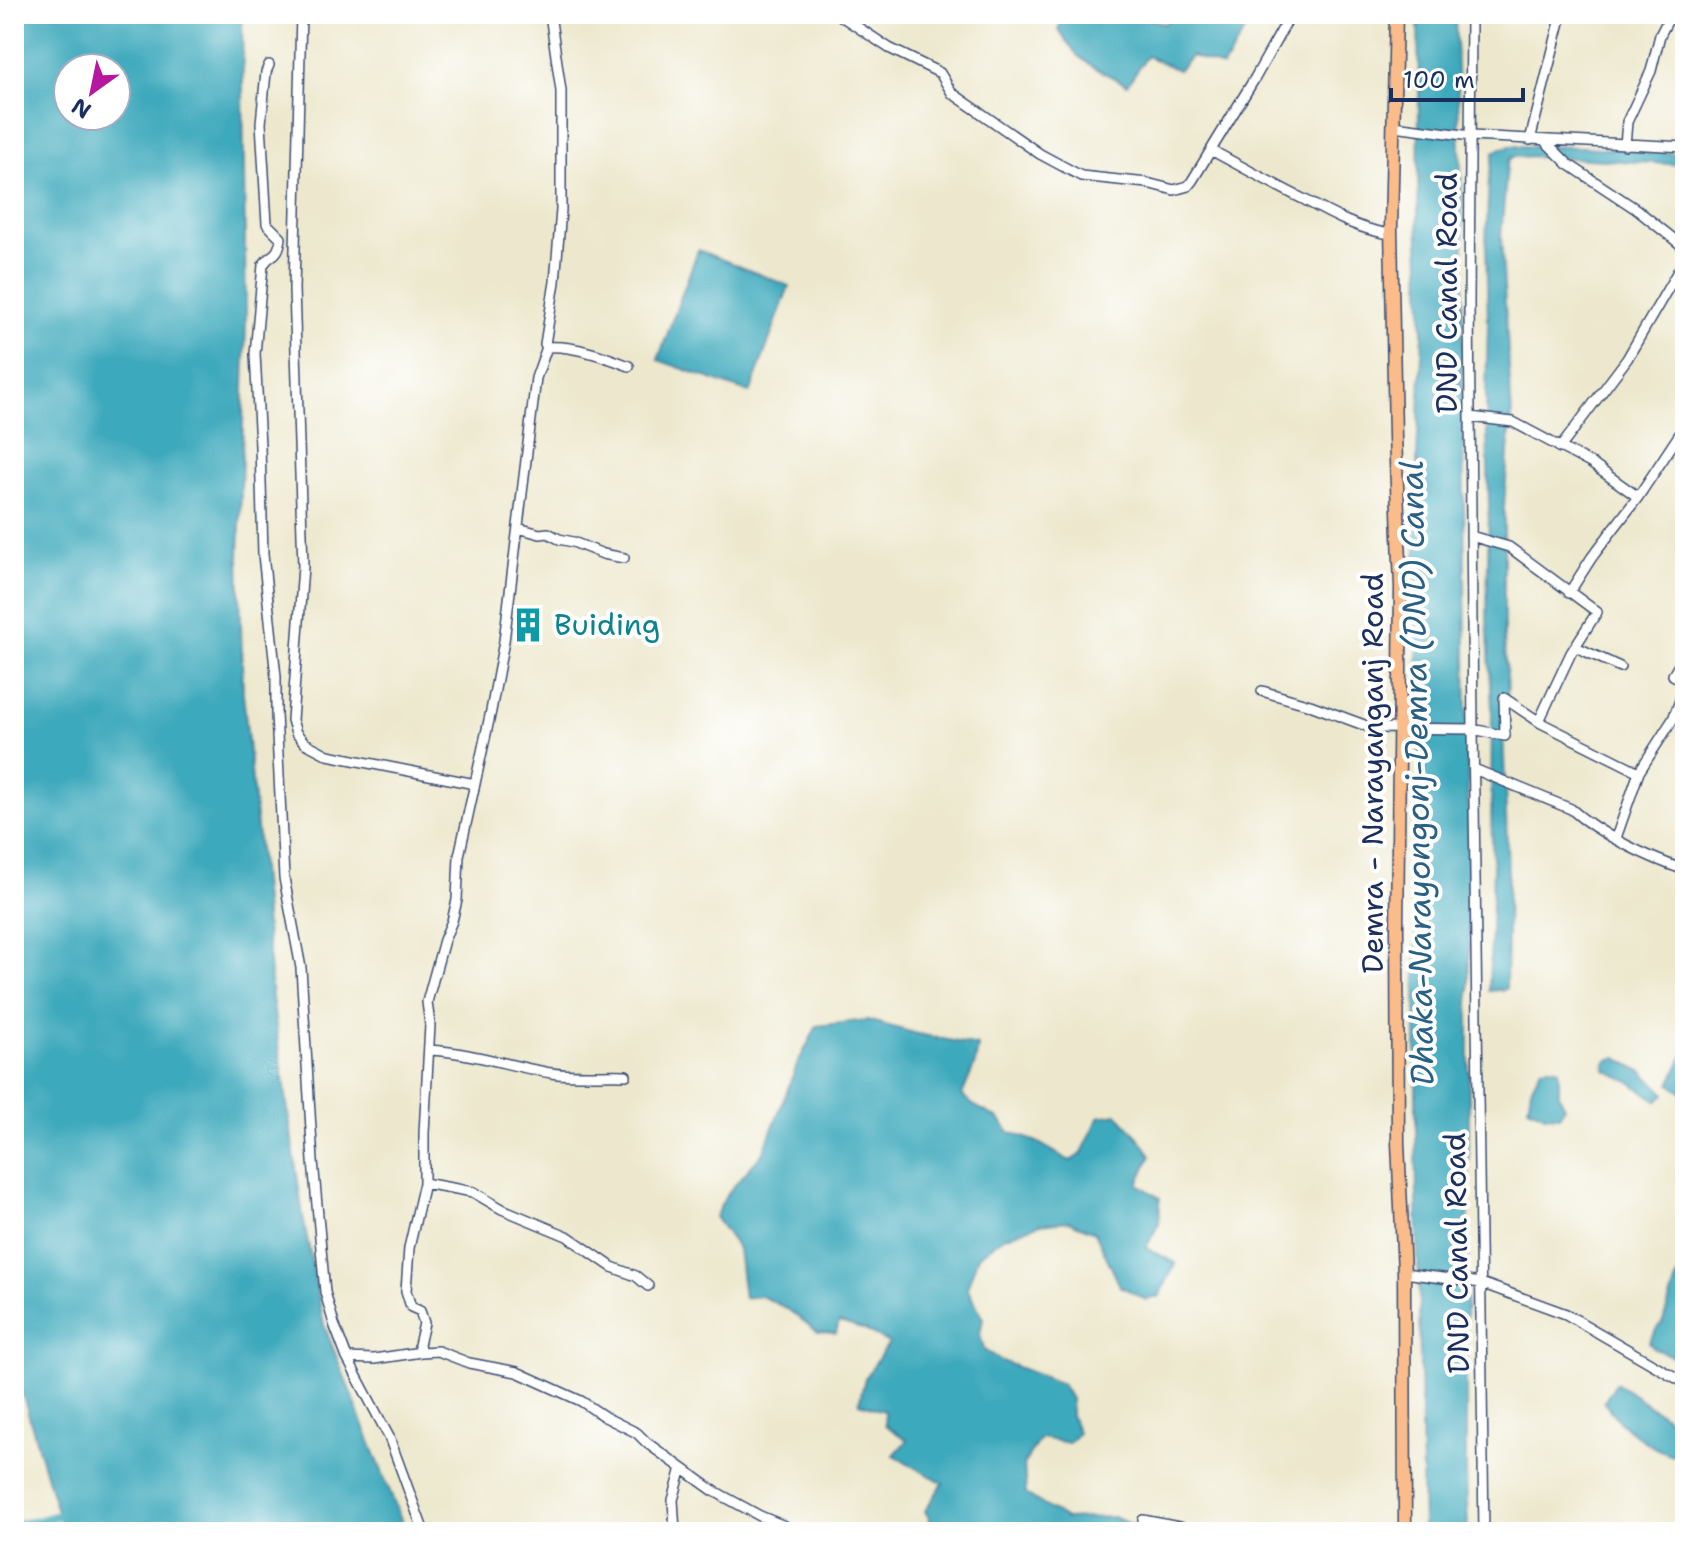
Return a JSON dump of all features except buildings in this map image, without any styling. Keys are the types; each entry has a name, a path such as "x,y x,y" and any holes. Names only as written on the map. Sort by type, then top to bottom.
{"main road":[{"name":"Demra - Narayanganj Road","path":"1396,14 1391,234 1401,587 1397,929 1398,1143 1404,1273 1405,1532"}],"street":[{"path":"301,14 294,289 303,566 292,720 296,733 305,743 328,755 475,784"},
{"path":"421,1352 419,1345 424,1323 420,1311 411,1307 406,1291 409,1248 424,1183 430,1025 427,1002 457,900 459,856 504,641 536,378 547,347 555,282 561,210 561,91 550,14"},
{"path":"838,14 889,48 940,73 952,93 1040,154 1081,176 1147,183 1174,190 1192,181 1291,14"},
{"name":"DND Canal Road","path":"1471,14 1471,536 1484,1532"},
{"path":"1530,140 1562,14"},
{"path":"1625,145 1627,122 1651,71 1660,35 1671,14"},
{"path":"269,65 261,123 267,224 281,238 280,249 263,265 255,354 263,554 276,677 284,878 301,968 325,1292 347,1358 389,1437 424,1532"},
{"path":"1394,126 1471,136 1685,147"},
{"path":"1544,140 1568,164 1636,209 1685,248"},
{"path":"1211,150 1357,226 1391,234"},
{"path":"1560,448 1627,359 1685,259"},
{"path":"547,347 577,350 629,366"},
{"path":"1470,417 1513,422 1592,464 1638,497"},
{"path":"1569,593 1685,426"},
{"path":"518,528 548,533 603,554 624,558"},
{"path":"1471,536 1509,547 1597,612 1571,653 1539,721"},
{"path":"1576,647 1620,667"},
{"path":"1616,838 1639,772 1673,719 1685,684 1673,675 1685,655"},
{"path":"1262,691 1372,728 1473,729 1505,736 1504,698 1539,721 1639,772"},
{"path":"1474,769 1571,809 1616,838 1685,870"},
{"path":"429,1050 455,1051 556,1073 626,1075"},
{"path":"424,1183 473,1192 502,1209 567,1236 612,1267 636,1276 648,1286"},
{"path":"1404,1273 1481,1283 1566,1314 1685,1383"},
{"path":"347,1358 374,1359 438,1351 469,1363 517,1372 581,1401 637,1433 714,1491 738,1505 799,1532"},
{"path":"675,1532 673,1500 682,1468"},
{"path":"1143,1520 1204,1532"}],"water":[{"path":"14,14 242,14 246,320 239,558 243,693 272,998 303,1217 324,1325 406,1532 63,1532 14,1365"},
{"path":"1065,14 1134,14 1166,24 1171,14 1255,14 1223,67 1192,56 1178,70 1147,56 1127,85 1078,56 1058,29"},
{"path":"1418,14 1455,14 1464,254 1462,354 1469,868 1468,1532 1423,1532 1416,1142 1416,919 1420,788 1416,556 1423,333 1418,221"},
{"path":"1511,146 1685,154 1685,165 1538,156 1513,157 1507,166 1501,237 1512,417 1504,507 1504,638 1508,687 1503,726 1508,874 1506,989 1489,991 1493,868 1492,708 1487,615 1486,242 1489,177 1494,152"},
{"path":"698,250 789,286 750,393 658,360"},
{"path":"867,1020 978,1046 975,1064 962,1095 973,1105 999,1119 1009,1132 1037,1142 1070,1161 1081,1155 1099,1117 1117,1114 1151,1155 1138,1184 1160,1198 1159,1223 1146,1248 1176,1263 1159,1297 1146,1300 1120,1286 1095,1232 1068,1221 1041,1224 1004,1237 978,1256 967,1288 983,1319 980,1334 984,1350 1002,1361 1062,1384 1071,1399 1071,1415 1078,1433 1069,1443 1040,1438 1024,1464 1026,1494 1066,1519 1113,1517 1136,1526 1134,1532 937,1532 925,1511 943,1483 894,1455 907,1440 885,1425 884,1411 859,1403 865,1378 889,1343 865,1330 839,1322 836,1333 818,1332 786,1308 761,1296 744,1298 738,1249 715,1217 727,1194 763,1153 798,1063 817,1026"},
{"path":"1685,1053 1685,1095 1670,1084"},
{"path":"1617,1058 1643,1072 1665,1094 1657,1101 1606,1070 1605,1063"},
{"path":"1541,1068 1559,1069 1559,1095 1565,1107 1559,1116 1545,1115 1528,1107 1531,1088"},
{"path":"1685,1267 1685,1355 1676,1358 1655,1349 1649,1342 1663,1321 1676,1280"},
{"path":"1616,1383 1674,1422 1685,1426 1685,1457 1651,1445 1619,1420 1604,1402"}],"waterway":[{"path":"14,1525 66,1513"}],"place":[{"name":"Buiding","path":"528,625"}],"water label":[{"name":"Dhaka-Narayongonj-Demra (DND) Canal","path":"1417,773"}]}
